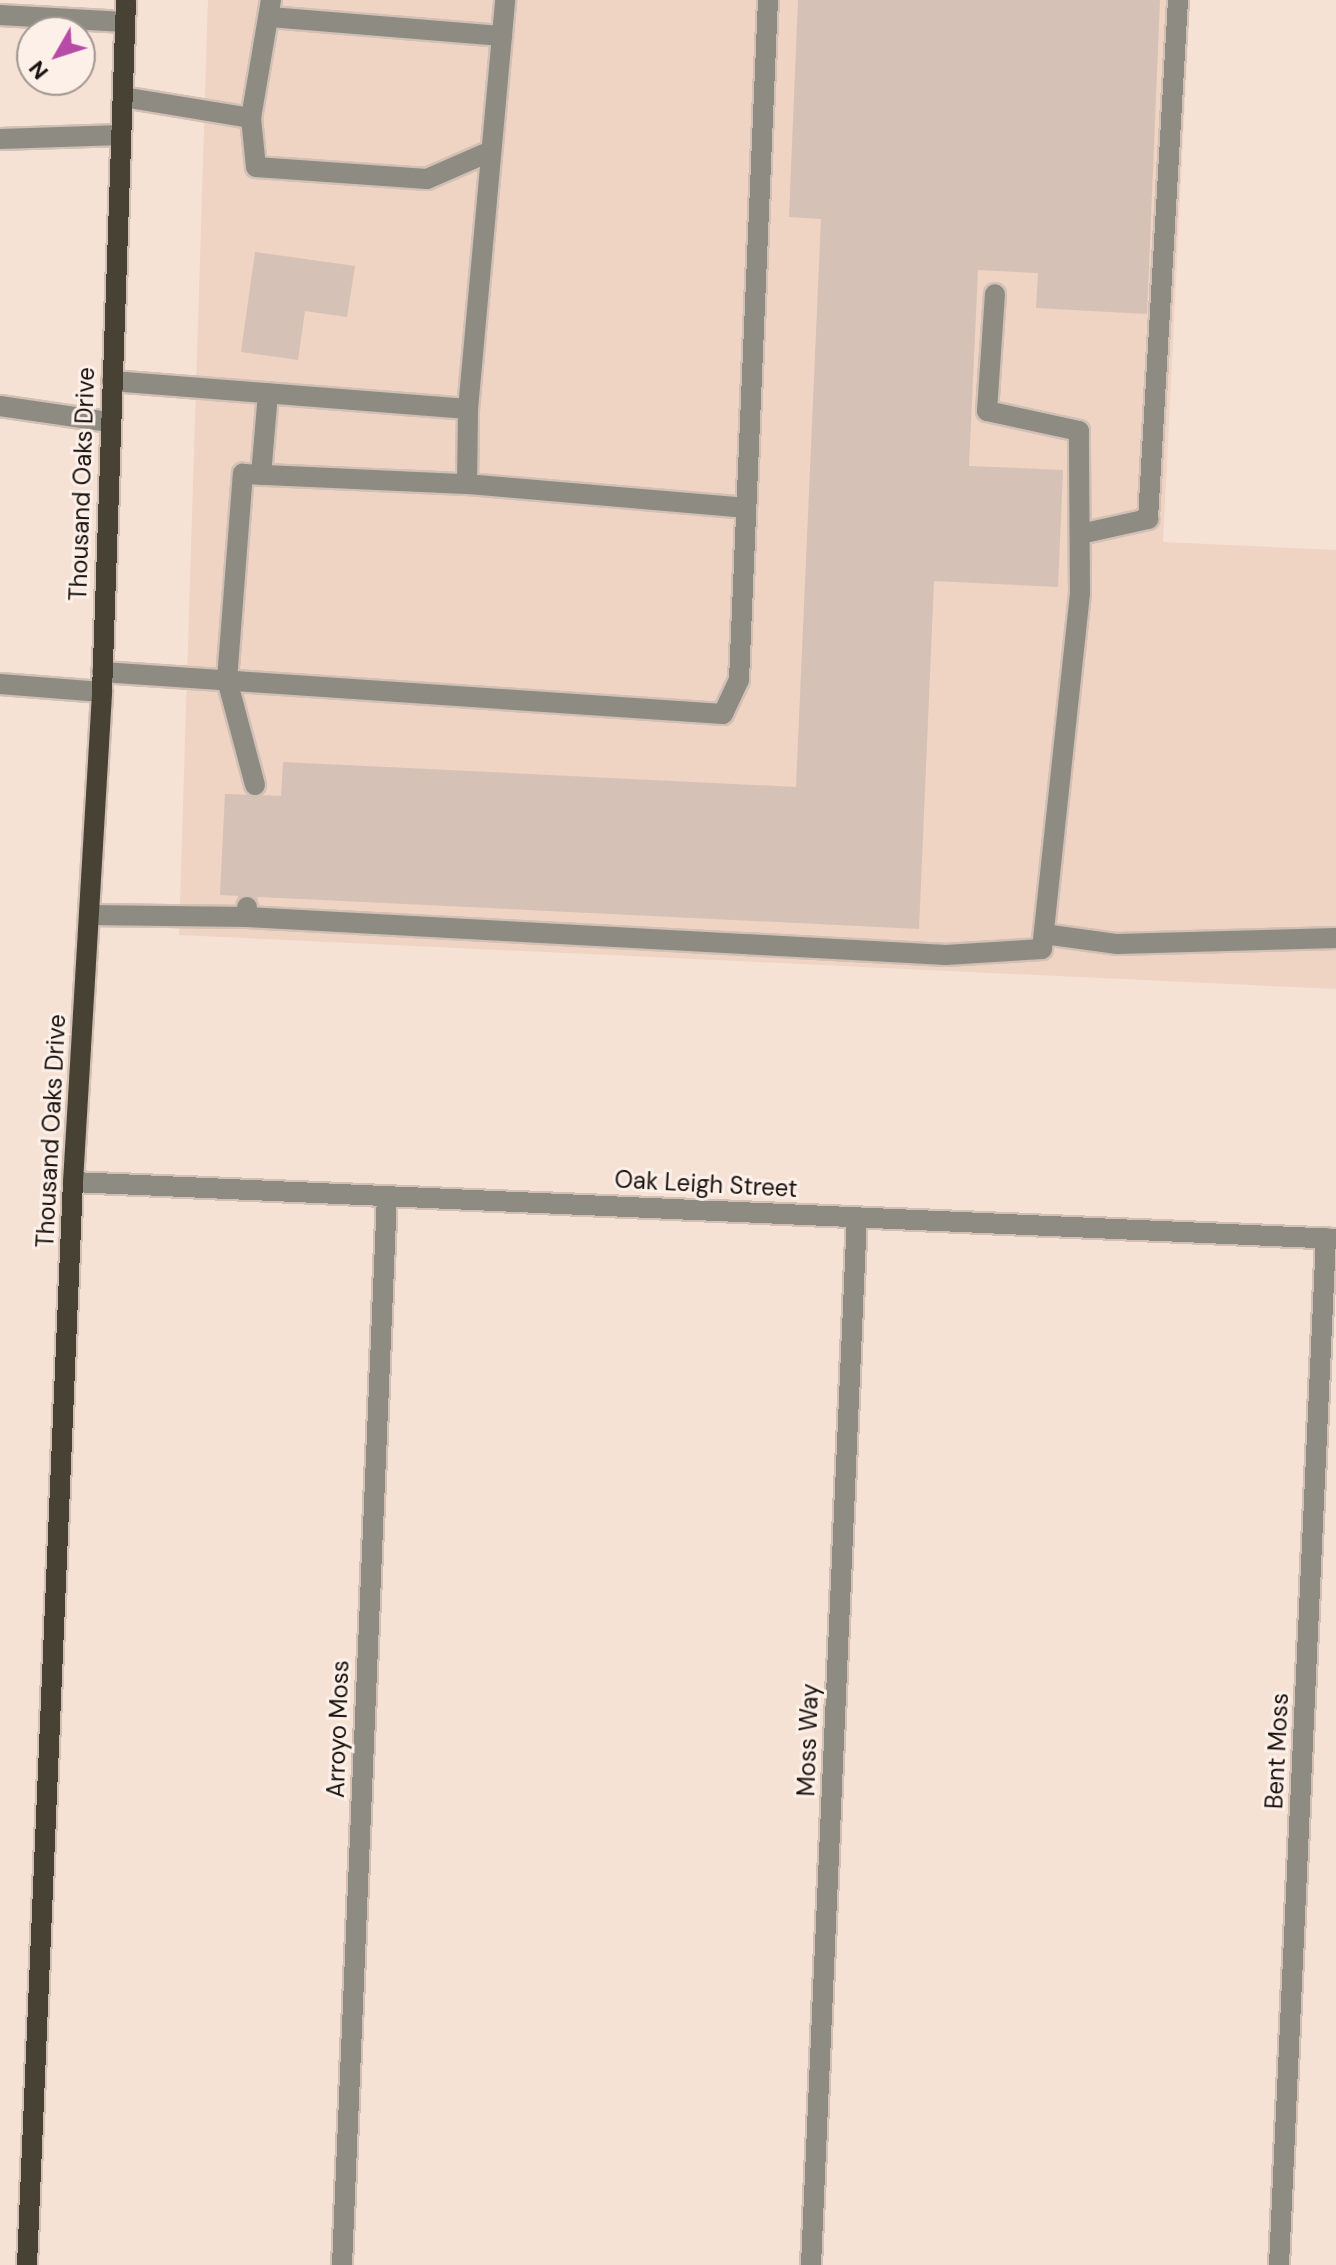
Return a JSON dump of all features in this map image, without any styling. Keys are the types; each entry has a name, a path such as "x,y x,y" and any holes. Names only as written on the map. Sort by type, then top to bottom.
{"main road":[{"name":"Thousand Oaks Drive","path":"27,2265 73,1182 102,682 126,0"}],"street":[{"path":"467,484 468,409 505,0"},
{"path":"0,684 227,680 723,714 739,680 768,0"},
{"path":"1080,534 1148,519 1178,0"},
{"path":"491,151 427,179 256,167 251,118 270,9 502,36"},
{"path":"0,15 125,22"},
{"path":"123,97 251,118"},
{"path":"0,139 121,135"},
{"path":"89,915 247,912 946,955 1042,949 1080,593 1079,431 987,411 995,294"},
{"path":"112,381 468,409"},
{"path":"261,475 268,393"},
{"path":"0,406 110,422"},
{"path":"255,785 227,680 243,474 467,484 746,508"},
{"path":"1044,934 1117,944 1336,938"},
{"name":"Oak Leigh Street","path":"73,1182 1331,1239"},
{"name":"Arroyo Moss","path":"342,2265 387,1196"},
{"name":"Moss Way","path":"811,2265 857,1217"},
{"name":"Bent Moss","path":"1279,2265 1331,1239"}],"shaded area":[{"path":"208,0 1190,0 1163,542 1336,550 1336,989 179,935"}],"building":[{"path":"798,0 1160,0 1147,314 1036,308 1038,273 978,270 969,466 1063,470 1058,587 934,581 919,929 220,895 225,794 281,796 283,762 796,787 821,219 789,217"},
{"path":"255,252 355,266 347,317 305,311 298,360 241,352"}],"tunnel":[{"path":"247,907 255,785"}]}
